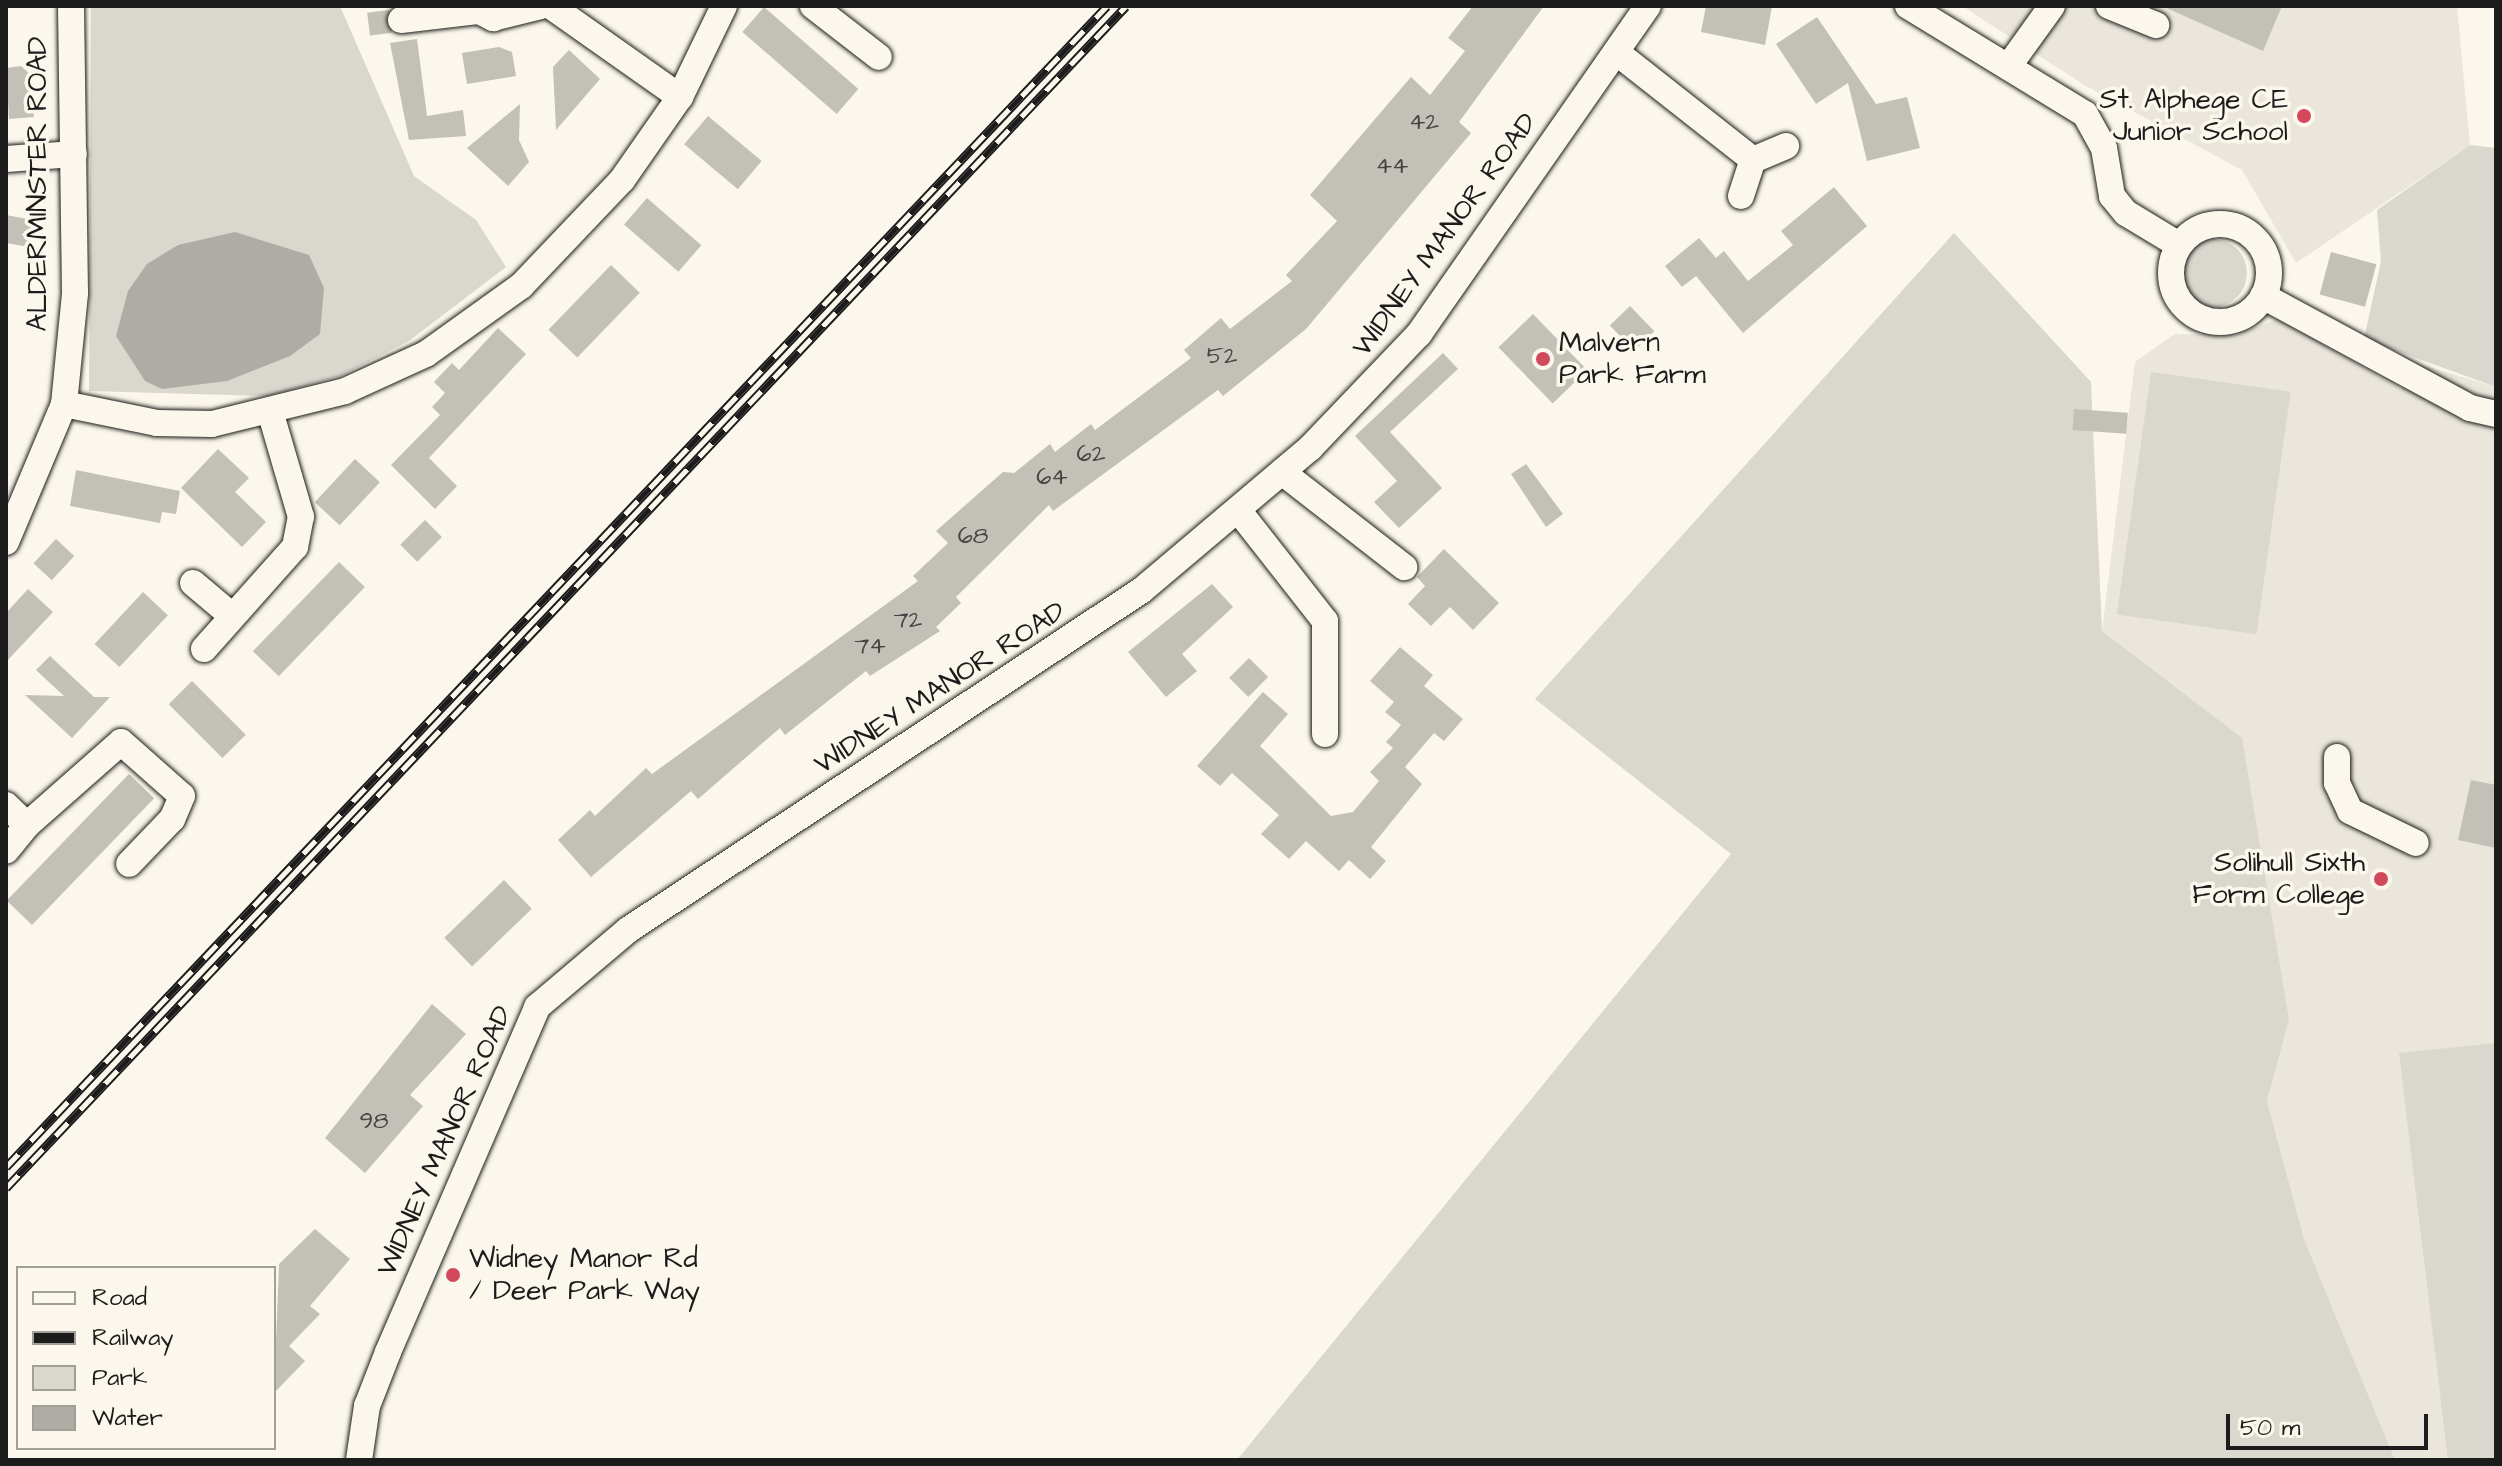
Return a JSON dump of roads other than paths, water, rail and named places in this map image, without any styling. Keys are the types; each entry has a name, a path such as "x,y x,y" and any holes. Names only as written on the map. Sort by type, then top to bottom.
{"street":[{"name":"ALDERMINSTER ROAD","path":"6,542 64,404 75,293 71,6"},
{"path":"401,20 479,11 493,18 542,6"},
{"path":"551,6 680,97"},
{"path":"64,404 157,423 212,424 345,391 426,354 521,286 622,180 680,97 724,6"},
{"path":"813,6 879,57"},
{"name":"WIDNEY MANOR ROAD","path":"359,1460 367,1406 388,1352 537,1007 628,930 1043,661 1238,510 1282,472 1419,334 1648,6"},
{"path":"1908,6 2085,114 2104,148 2112,196 2126,213 2179,245"},
{"path":"2008,67 2052,6"},
{"path":"2109,6 2156,25"},
{"path":"1616,52 1753,160"},
{"path":"1741,196 1753,160 1786,146"},
{"path":"6,159 74,154"},
{"path":"2213,224 2251,235 2268,264 2263,296 2228,321 2200,317 2173,286 2179,245 2213,224"},
{"path":"2263,296 2470,408 2496,414"},
{"path":"204,649 231,615 295,547 301,517 270,411"},
{"path":"1282,472 1404,567"},
{"path":"1238,510 1325,621 1325,734"},
{"path":"193,583 231,615"},
{"path":"6,851 27,825 54,808 121,742 182,796 172,819 129,864"},
{"path":"2337,757 2337,783 2350,811 2416,843"},
{"path":"6,805 27,825"}],"water":[{"path":"235,232 309,255 324,288 320,334 290,356 227,381 162,389 145,381 116,336 128,291 147,264 178,245"}],"railway":[{"path":"6,1167 1107,6"},
{"path":"6,1188 1126,6"}],"place":[{"name":"St. Alphege CE Junior School","path":"2304,116"},
{"name":"Malvern Park Farm","path":"1543,359"},
{"name":"Solihull Sixth Form College","path":"2381,879"},
{"name":"Widney Manor Rd / Deer Park Way","path":"453,1275"}]}
